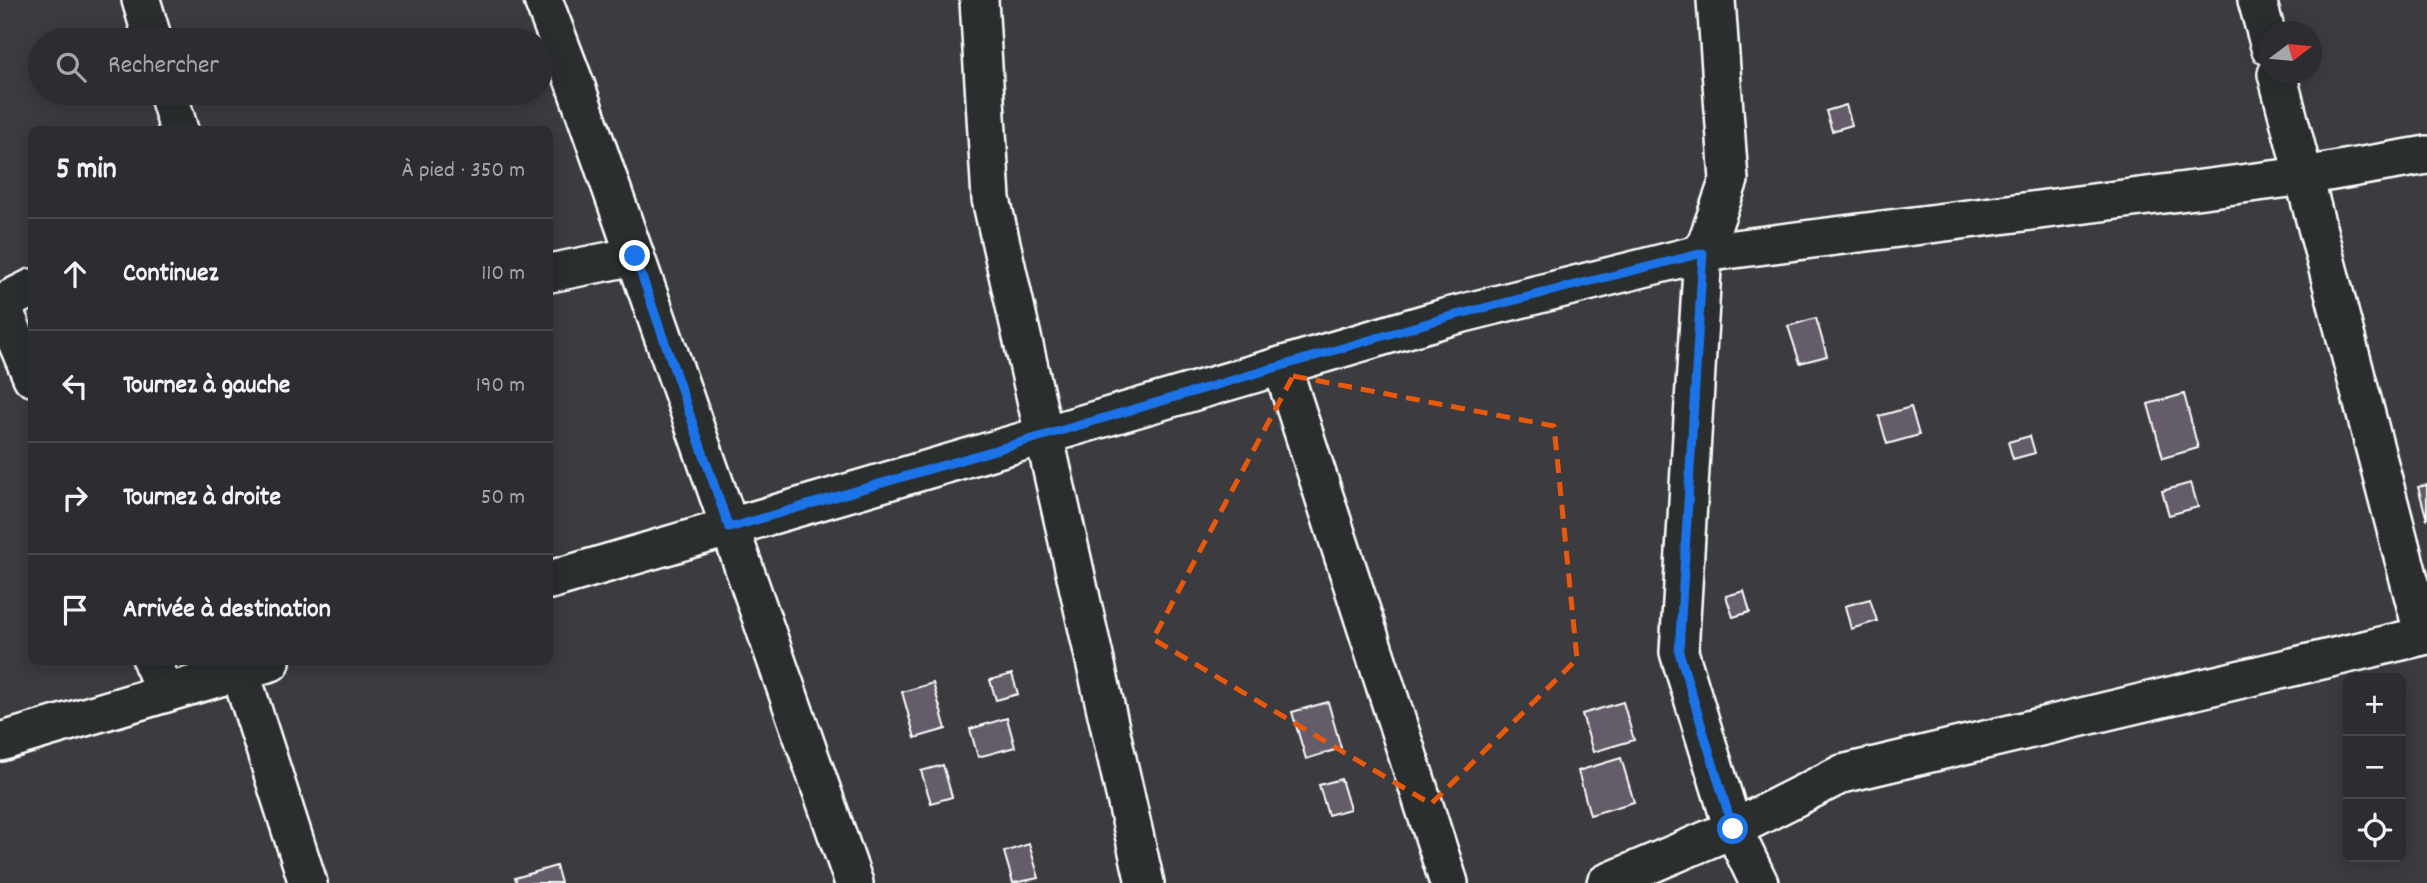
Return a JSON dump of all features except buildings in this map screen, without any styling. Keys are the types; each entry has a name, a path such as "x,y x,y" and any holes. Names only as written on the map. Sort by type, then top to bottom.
{"street":[{"path":"141,0 149,28"},
{"path":"543,0 854,883"},
{"path":"979,0 991,199 1145,883"},
{"path":"1716,0 1729,180 1703,253 1679,652 1733,829 1759,883"},
{"path":"2257,0 2263,21"},
{"path":"1606,883 1733,829 1842,774 2427,635 2421,625 2280,84"},
{"path":"172,105 178,126"},
{"path":"553,579 1448,317 1703,253 2304,176 2427,155"},
{"path":"553,272 635,256"},
{"path":"28,290 0,304 28,368"},
{"path":"1282,366 1449,883"},
{"path":"0,742 159,677 255,666 308,883"}],"highlighted area":[{"path":"1293,376 1554,426 1577,659 1431,804 1153,639"}],"route":[{"path":"635,256 729,528 1448,317 1703,253 1679,652 1733,829"}]}
